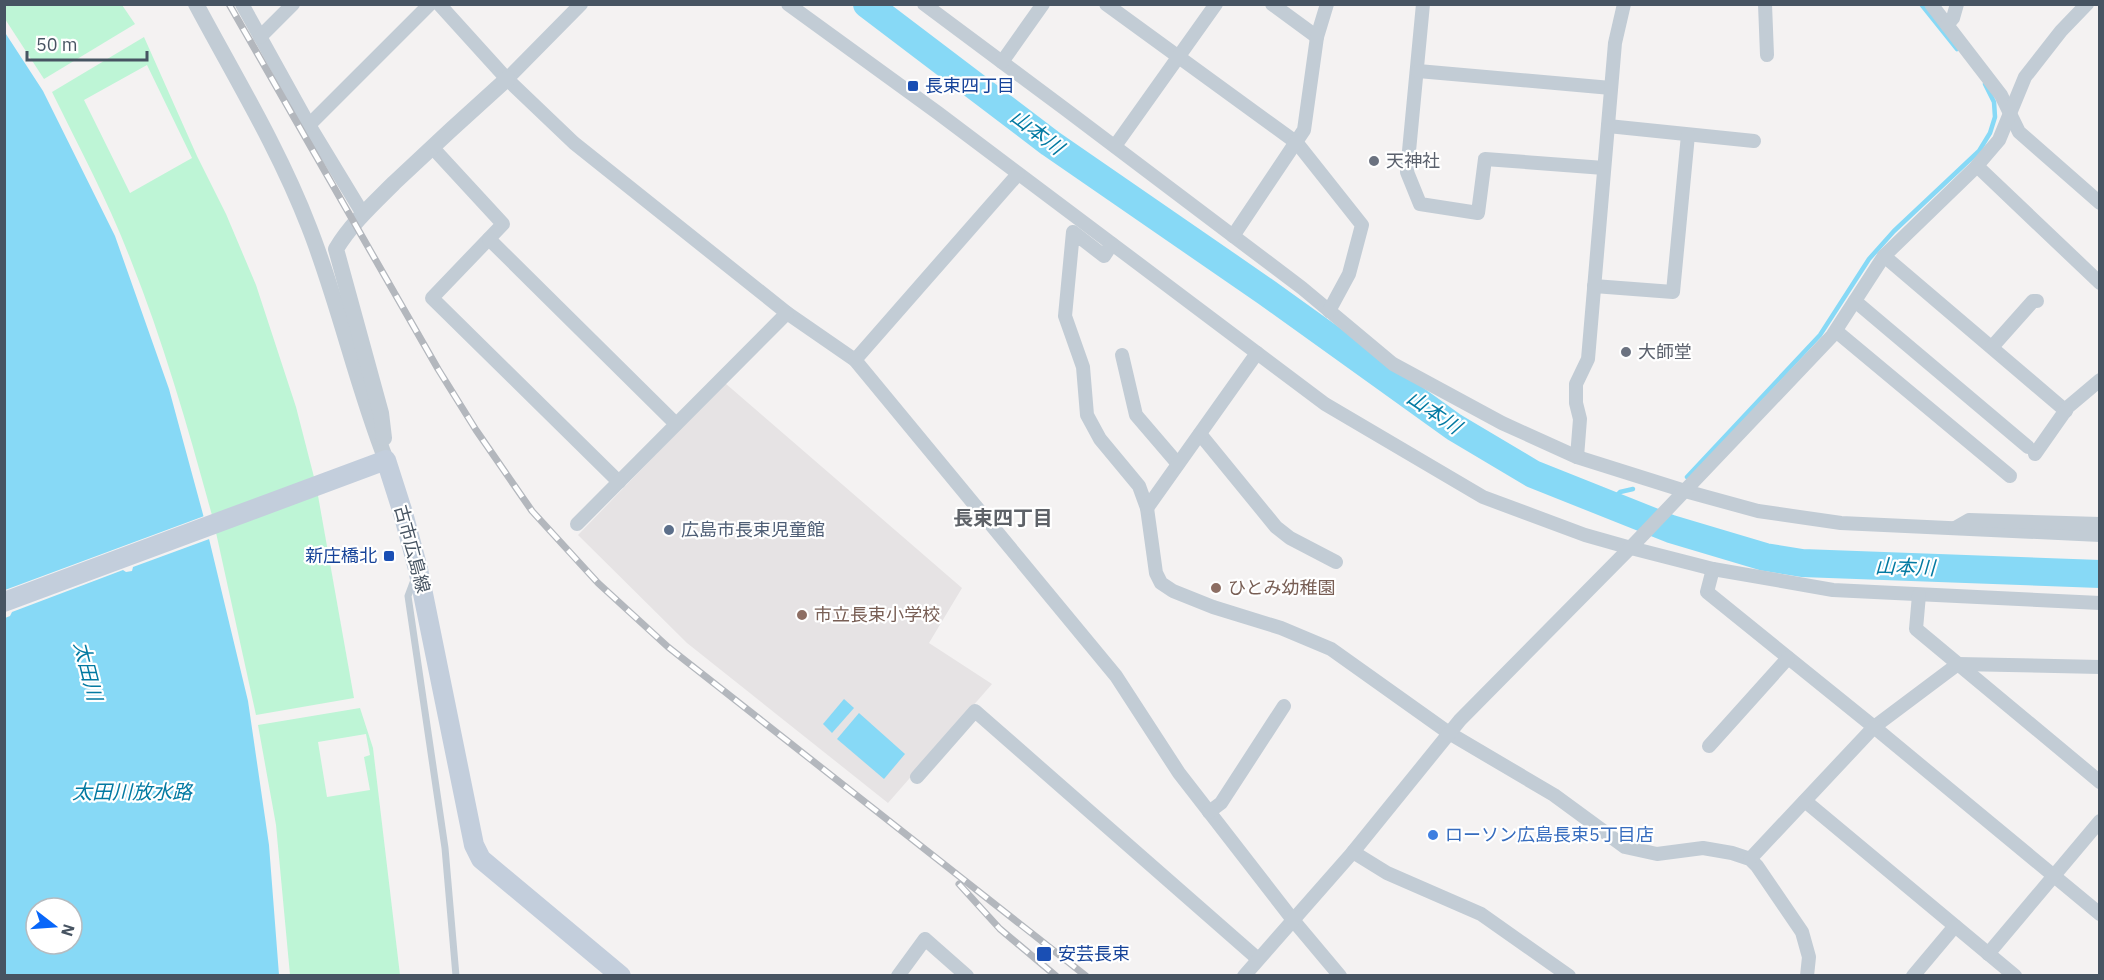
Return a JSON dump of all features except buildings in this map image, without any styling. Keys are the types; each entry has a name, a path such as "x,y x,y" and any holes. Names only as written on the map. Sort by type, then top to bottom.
{"main road":[{"path":"4,602 386,460"},
{"name":"古市広島線","path":"386,460 418,569 474,845 481,859 613,973"}],"street":[{"path":"196,4 280,161 309,227 371,421 386,460"},
{"path":"242,4 309,125 363,214"},
{"path":"260,37 293,4"},
{"path":"309,125 430,4"},
{"path":"439,4 507,79 574,144 787,313 855,360 1116,676 1179,773 1293,920 1340,975"},
{"path":"386,460 381,413 336,249 363,214 507,79 582,4"},
{"path":"788,4 1325,404 1483,497 1585,535 1633,545 1713,569 1833,590 2100,603"},
{"path":"924,4 1233,236 1393,364 1502,423 1577,457 1681,496 1758,511 1841,523 1953,530 2100,535"},
{"path":"1002,62 1043,4"},
{"path":"1106,4 1297,143 1362,225 1349,274 1329,311"},
{"path":"1115,146 1216,4"},
{"path":"1272,4 1317,37"},
{"path":"1233,236 1304,130 1317,37 1327,4"},
{"path":"1423,4 1407,172 1420,204 1478,213 1485,159 1604,168"},
{"path":"1577,457 1580,419 1576,403 1576,384 1588,359 1615,43 1624,4"},
{"path":"1765,4 1767,55"},
{"path":"1931,4 2001,94 2019,132 2100,203"},
{"path":"1947,25 1953,18 1957,4"},
{"path":"1244,975 1353,852 1460,720 1681,496 1836,331 1884,256 1977,166 1999,140 2025,77 2061,30 2087,4"},
{"path":"1418,71 1611,88"},
{"path":"1608,126 1754,141"},
{"path":"1594,286 1673,292 1688,135"},
{"path":"432,147 503,224 432,298 619,482"},
{"path":"1977,166 2100,283"},
{"path":"855,360 1018,174"},
{"path":"1112,244 1104,256 1073,232 1065,316 1083,367 1087,415 1100,439 1139,486 1147,508 1156,573 1161,583 1173,591 1213,607 1281,628 1331,649 1449,734 1554,795 1625,847 1657,854 1703,848 1732,853 1750,860 1757,866 1802,932 1809,957 1807,975"},
{"path":"489,238 676,424"},
{"path":"1884,256 2066,411"},
{"path":"1855,301 2031,451 2066,411 2100,380"},
{"path":"1992,347 2033,301 2037,301"},
{"path":"577,524 787,313"},
{"path":"1836,331 2010,476"},
{"path":"1147,508 1257,353"},
{"path":"1122,355 1136,415 1178,464"},
{"path":"1200,434 1276,527 1290,538 1336,562"},
{"path":"1953,530 1970,520 2100,524"},
{"path":"1713,569 1707,592 2100,914"},
{"path":"1919,595 1916,629 2100,782"},
{"path":"1709,746 1788,658"},
{"path":"1750,860 1874,727 1958,664 2100,668"},
{"path":"1209,812 1221,803 1284,706"},
{"path":"917,777 975,711 1258,959"},
{"path":"1805,801 2015,975"},
{"path":"1988,954 2100,821"},
{"path":"1353,852 1387,873 1481,914 1569,975"},
{"path":"1912,975 1955,926"},
{"path":"898,975 925,939 967,975"}],"lane":[{"path":"418,569 408,596 445,848 456,975"}],"shaded area":[{"name":"市立長束小学校","path":"725,383 962,588 929,643 992,684 888,803 687,643 578,535"}],"green space":[{"path":"4,5 122,5 135,24 44,79 5,19"},
{"path":"144,37 197,156 226,214 256,285 296,407 315,481 213,519 175,387 142,290 93,174 52,92","holes":["147,65 192,158 130,193 84,100"]},
{"path":"317,490 354,698 256,715 215,528"},
{"path":"360,708 373,748 400,975 290,975 276,825 258,725","holes":["366,734 370,755 364,757 370,790 327,797 318,742"]}],"water":[{"name":"太田川放水路","path":"4,31 43,91 115,236 169,389 204,518 248,701 269,845 279,975 5,975"},
{"path":"844,699 854,708 832,733 823,724"},
{"path":"859,713 905,754 884,779 837,739"}],"pier":[{"path":"207,515 212,538 133,567 132,571 123,570 12,612 5,618 5,590"}],"waterway":[{"name":"山本川","path":"867,4 1050,143 1266,292 1454,427 1533,474 1671,529 1765,557 1802,563 2100,574"},
{"path":"1921,4 1957,49"},
{"path":"1687,477 1820,335 1869,259 1894,231 1979,151 1990,133 1995,117 1994,102 1985,84"},
{"path":"1608,504 1620,492 1633,489"}],"railway":[{"path":"229,4 438,369 476,430 532,511 598,583 668,647 1086,976"},
{"path":"959,884 1000,929 1056,976"}],"place":[{"name":"長束四丁目","path":"913,86"},
{"name":"天神社","path":"1374,161"},
{"name":"大師堂","path":"1626,352"},
{"name":"広島市長束児童館","path":"669,530"},
{"name":"新庄橋北","path":"389,556"},
{"name":"ひとみ幼稚園","path":"1216,588"},
{"name":"市立長束小学校","path":"802,615"},
{"name":"ローソン広島長束5丁目店","path":"1433,835"},
{"name":"安芸長束","path":"1044,954"}],"district":[{"name":"長束四丁目","path":"1003,518"}],"water label":[{"name":"太田川","path":"88,671"}]}
